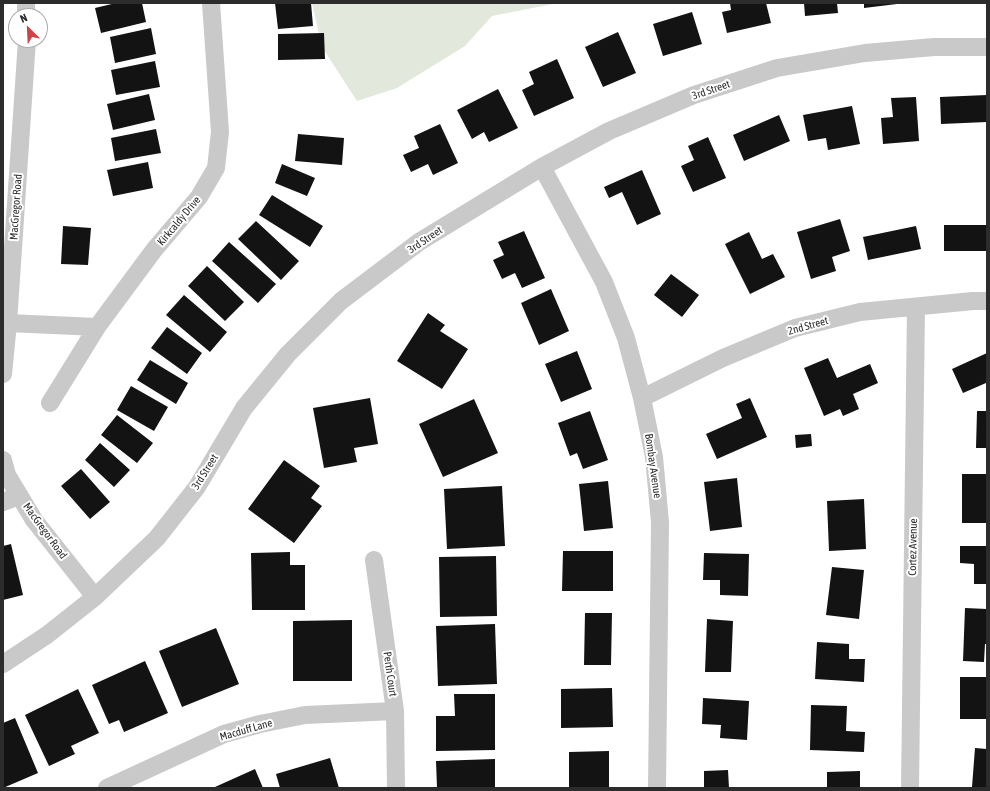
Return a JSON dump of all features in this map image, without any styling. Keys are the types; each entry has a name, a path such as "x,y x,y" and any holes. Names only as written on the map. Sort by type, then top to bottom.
{"street":[{"name":"Kirkcaldy Drive","path":"50,403 96,327 154,250 199,197 216,168 220,132 211,3"},
{"name":"3rd Street","path":"3,664 46,635 95,597 157,538 197,487 244,408 288,354 341,301 419,242 542,166 609,131 694,95 777,68 865,53 934,47 987,47"},
{"name":"MacGregor Road","path":"3,374 8,323 26,48"},
{"name":"Bombay Avenue","path":"542,166 604,282 626,338 642,398 654,457 660,522 657,788"},
{"name":"2nd Street","path":"642,398 723,358 795,328 860,312 973,301 987,301"},
{"name":"Cortez Avenue","path":"910,788 916,306"},
{"path":"8,323 96,327"},
{"name":"MacGregor Road","path":"3,460 11,499 34,520 95,597"},
{"name":"Perth Court","path":"374,560 395,711 396,788"},
{"name":"Macduff Lane","path":"107,788 224,734 260,724 305,715 395,711"}],"shaded area":[{"path":"312,3 558,3 492,16 465,46 397,88 357,101 322,47"}],"building":[{"path":"116,3 142,3 146,22 101,33 95,8"},
{"path":"275,3 311,3 313,26 278,29"},
{"path":"730,3 766,3 771,23 727,33 722,12 731,10"},
{"path":"804,3 837,3 838,13 805,16"},
{"path":"864,3 897,3 897,4 864,8"},
{"path":"692,12 702,44 663,56 653,24"},
{"path":"151,28 156,54 115,63 110,37"},
{"path":"618,32 636,73 603,87 585,47"},
{"path":"324,33 325,59 278,60 278,34"},
{"path":"557,59 574,98 534,116 522,90 534,84 529,72"},
{"path":"155,61 160,87 116,95 111,70"},
{"path":"498,89 518,128 489,142 484,132 472,139 457,110"},
{"path":"149,94 155,120 113,130 107,104"},
{"path":"987,95 987,122 941,124 940,97"},
{"path":"916,97 919,141 883,144 881,118 893,117 891,98"},
{"path":"852,106 860,144 828,150 826,138 808,141 803,115"},
{"path":"779,115 790,141 744,161 733,135"},
{"path":"440,124 458,163 433,175 428,164 411,172 403,155 419,148 414,136"},
{"path":"156,129 161,153 115,161 111,138"},
{"path":"298,134 344,138 342,165 295,161"},
{"path":"708,137 726,178 693,192 681,166 694,160 688,146"},
{"path":"148,162 153,188 113,196 107,170"},
{"path":"282,164 315,178 307,196 275,183"},
{"path":"642,170 661,214 637,225 622,192 609,198 604,187"},
{"path":"272,195 323,226 310,247 259,215"},
{"path":"840,219 850,251 832,257 836,271 811,279 797,232"},
{"path":"256,221 299,261 281,280 238,239"},
{"path":"944,225 987,225 987,251 944,251"},
{"path":"63,226 91,228 88,265 61,264"},
{"path":"916,226 921,249 868,260 863,237"},
{"path":"524,231 545,278 522,288 515,273 502,279 493,260 504,255 498,242"},
{"path":"749,232 762,259 773,254 785,277 750,294 725,244"},
{"path":"229,242 276,284 258,303 212,261"},
{"path":"207,266 244,302 225,321 188,286"},
{"path":"671,274 699,295 682,317 654,295"},
{"path":"551,289 569,331 539,345 521,303"},
{"path":"184,295 227,332 210,352 166,315"},
{"path":"428,313 445,325 440,331 468,349 442,389 397,361"},
{"path":"167,327 202,353 187,374 151,348"},
{"path":"577,351 592,389 561,402 545,364"},
{"path":"987,353 987,386 986,383 963,393 952,369"},
{"path":"828,358 837,378 870,364 878,383 853,394 859,409 843,416 840,409 824,416 804,368"},
{"path":"150,360 188,383 176,404 137,380"},
{"path":"131,386 168,407 154,431 117,410"},
{"path":"370,398 378,444 354,448 357,462 324,468 313,408"},
{"path":"750,398 767,437 717,459 706,434 742,418 736,404"},
{"path":"474,399 498,453 443,477 419,424"},
{"path":"590,411 608,460 583,469 577,453 570,456 558,423"},
{"path":"977,411 987,411 987,448 976,448"},
{"path":"117,415 153,443 137,463 101,435"},
{"path":"811,434 812,446 796,448 795,435"},
{"path":"100,443 130,470 114,487 85,460"},
{"path":"284,460 320,486 311,498 322,506 294,543 248,509"},
{"path":"81,469 110,502 90,519 61,486"},
{"path":"962,474 987,474 987,523 962,523"},
{"path":"737,478 742,527 710,531 704,482"},
{"path":"608,481 613,528 584,531 579,484"},
{"path":"502,486 505,546 447,549 444,489"},
{"path":"864,499 866,549 829,551 827,501"},
{"path":"11,544 23,595 3,600 3,546"},
{"path":"960,546 987,546 987,584 974,584 974,564 960,563"},
{"path":"563,551 613,551 613,591 562,591"},
{"path":"290,552 290,565 305,565 305,610 252,610 251,553"},
{"path":"704,553 749,554 748,596 720,595 720,580 703,580"},
{"path":"496,556 497,616 440,617 439,557"},
{"path":"832,567 864,570 859,619 826,615"},
{"path":"965,608 987,609 987,644 985,644 984,662 963,661"},
{"path":"585,613 612,613 611,665 584,665"},
{"path":"707,619 733,621 731,672 705,672"},
{"path":"352,620 352,681 293,681 293,621"},
{"path":"495,624 497,684 438,686 436,626"},
{"path":"216,628 239,684 182,707 159,651"},
{"path":"817,642 849,644 849,659 865,659 864,682 815,679"},
{"path":"145,661 168,713 124,732 119,720 109,724 92,685"},
{"path":"960,677 987,677 987,719 960,719"},
{"path":"612,688 613,727 561,728 561,689"},
{"path":"78,689 99,733 71,746 75,754 49,766 25,715"},
{"path":"454,694 495,694 495,750 436,751 436,716 455,716"},
{"path":"703,698 749,701 747,740 720,738 721,725 702,724"},
{"path":"811,705 847,706 846,731 865,732 864,752 810,750"},
{"path":"15,718 38,773 3,788 3,723"},
{"path":"975,748 987,749 987,788 972,787"},
{"path":"609,751 609,788 569,788 569,752"},
{"path":"330,758 339,788 280,788 276,774"},
{"path":"495,759 495,788 437,788 436,761"},
{"path":"255,769 263,788 215,787"},
{"path":"728,770 729,788 704,788 704,771"},
{"path":"860,771 860,788 827,788 827,772"}]}
